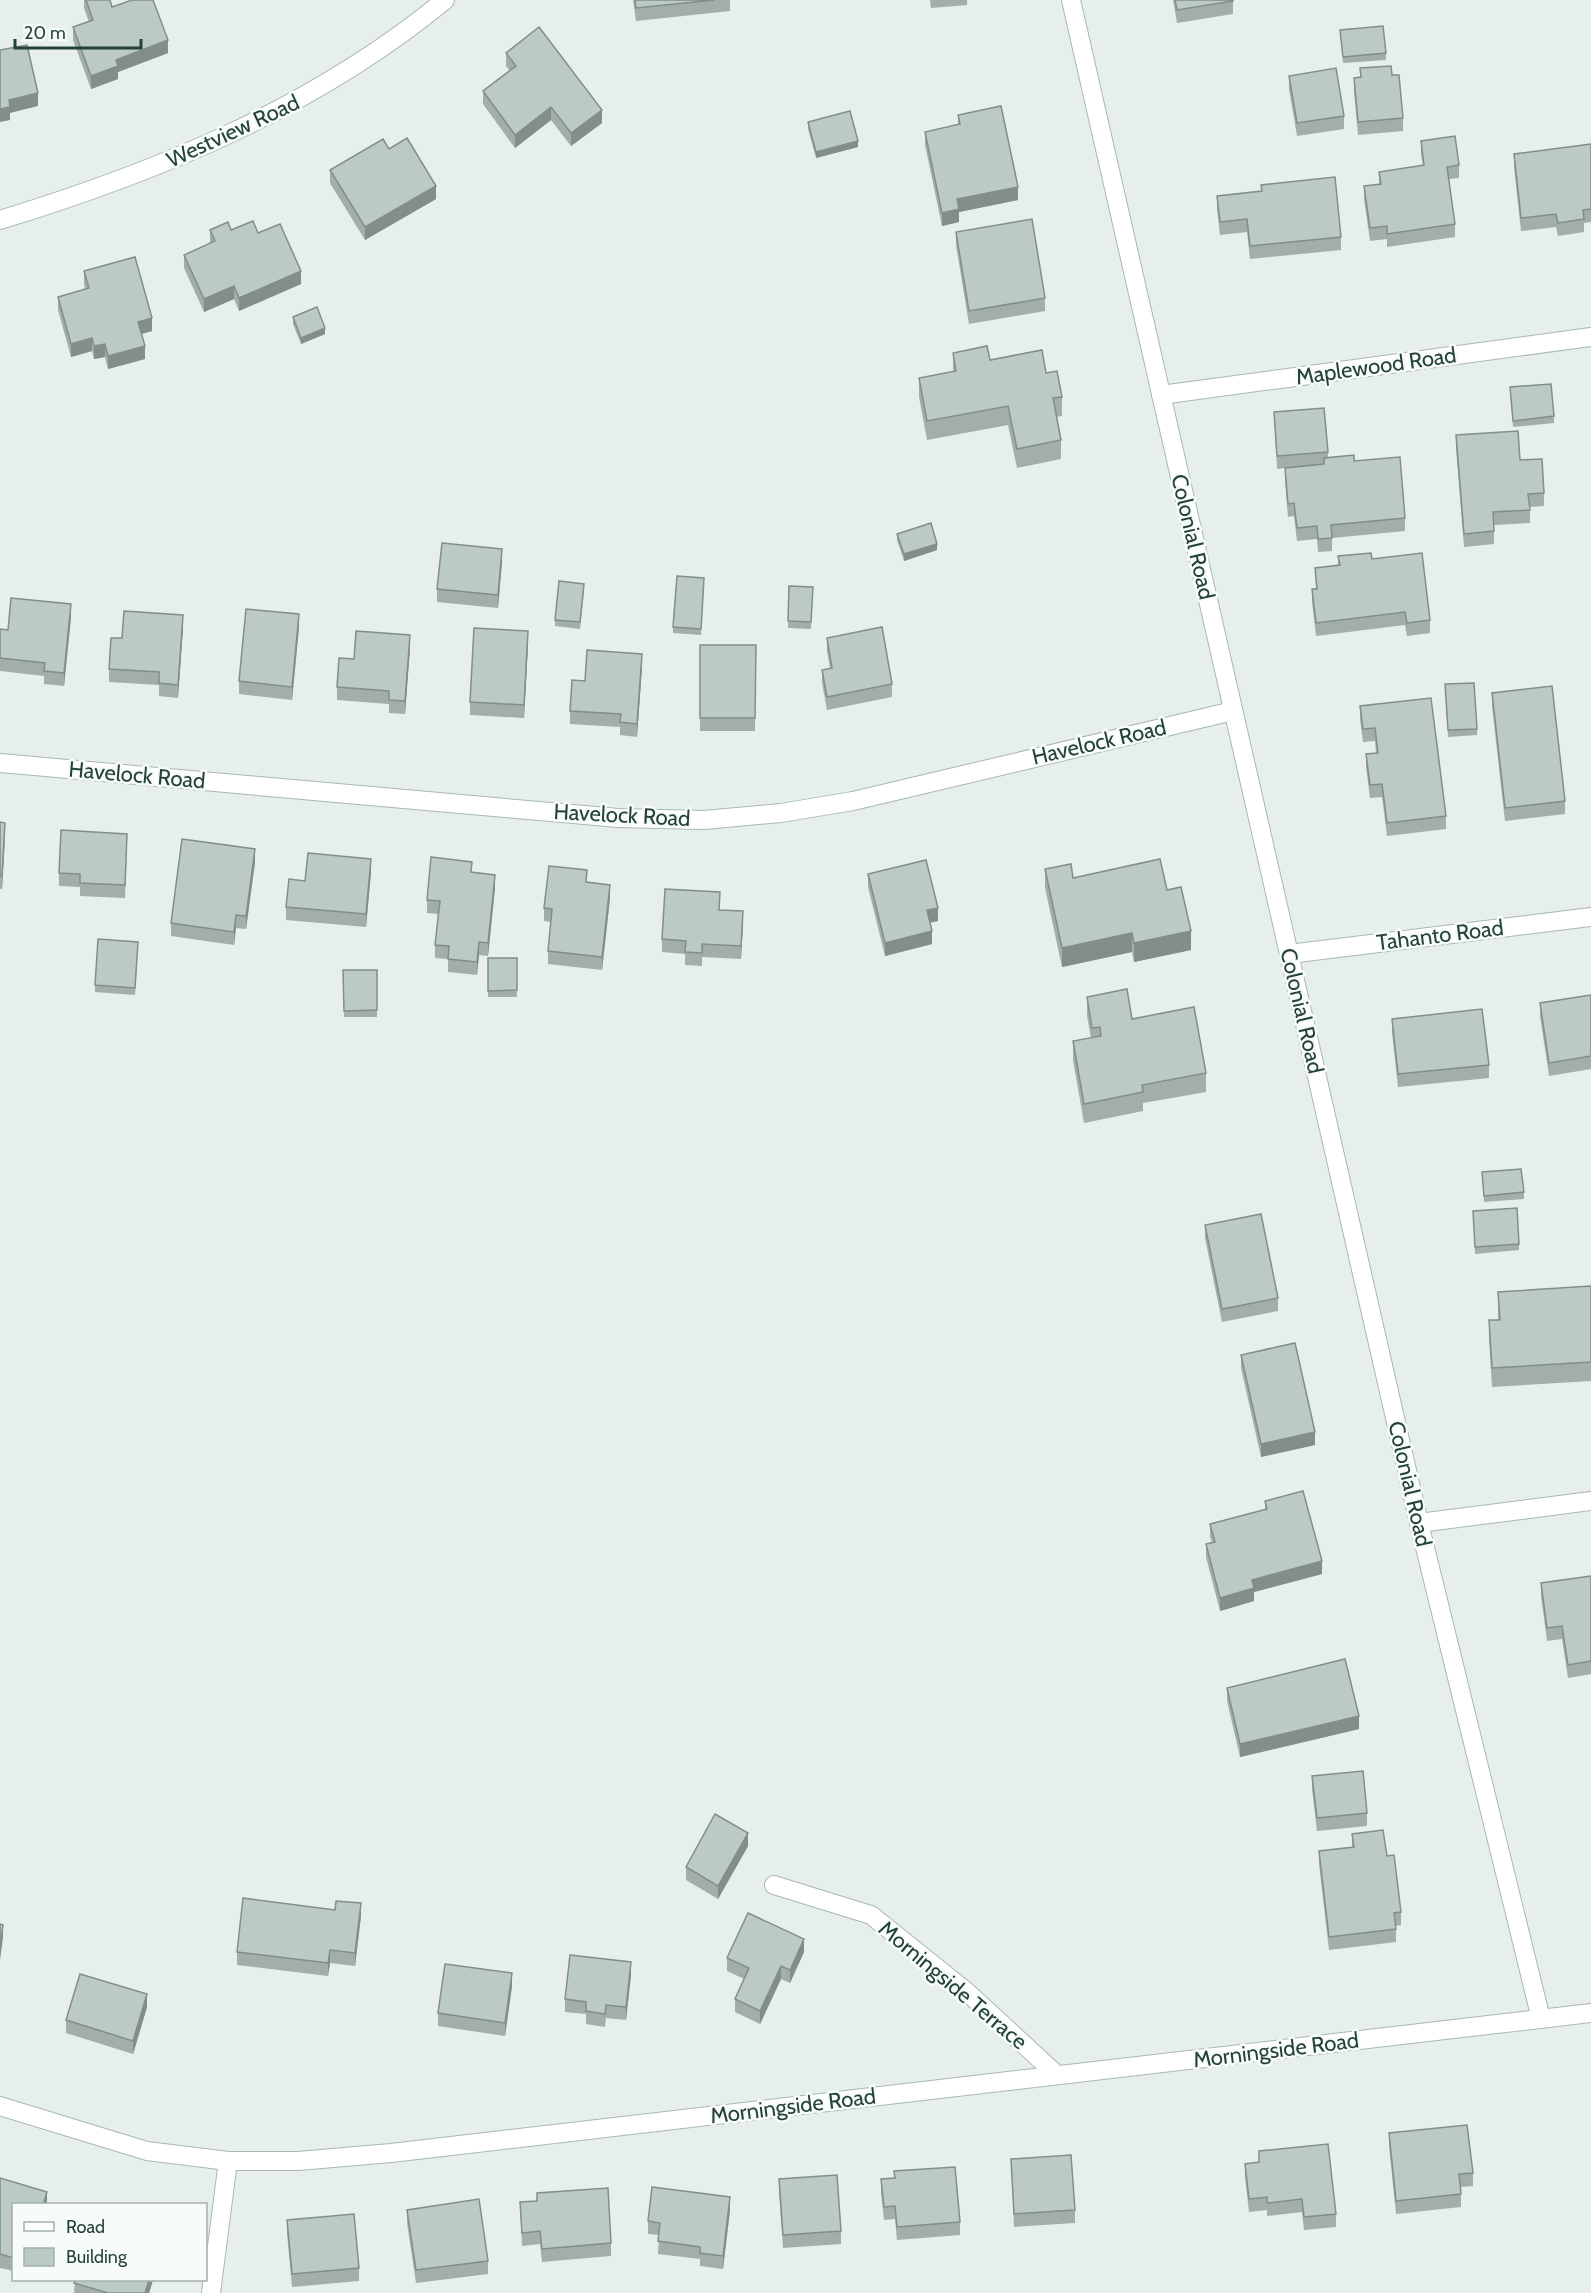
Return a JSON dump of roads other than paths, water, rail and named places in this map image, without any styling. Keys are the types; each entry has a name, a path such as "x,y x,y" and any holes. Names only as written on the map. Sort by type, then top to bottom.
{"street":[{"name":"Westview Road","path":"0,220 131,176 189,153 257,121 309,95 445,0"},
{"name":"Colonial Road","path":"1071,0 1419,1523 1541,2019"},
{"name":"Maplewood Road","path":"1161,396 1591,337"},
{"name":"Havelock Road","path":"0,763 618,818 704,820 781,813 853,801 1233,711"},
{"name":"Tahanto Road","path":"1289,954 1591,918"},
{"path":"1419,1523 1591,1501"},
{"name":"Morningside Terrace","path":"774,1885 871,1915 966,1992 1057,2075"},
{"name":"Morningside Road","path":"0,2106 147,2151 228,2161 298,2161 391,2153 1591,2013"},
{"path":"211,2293 228,2161"}]}
